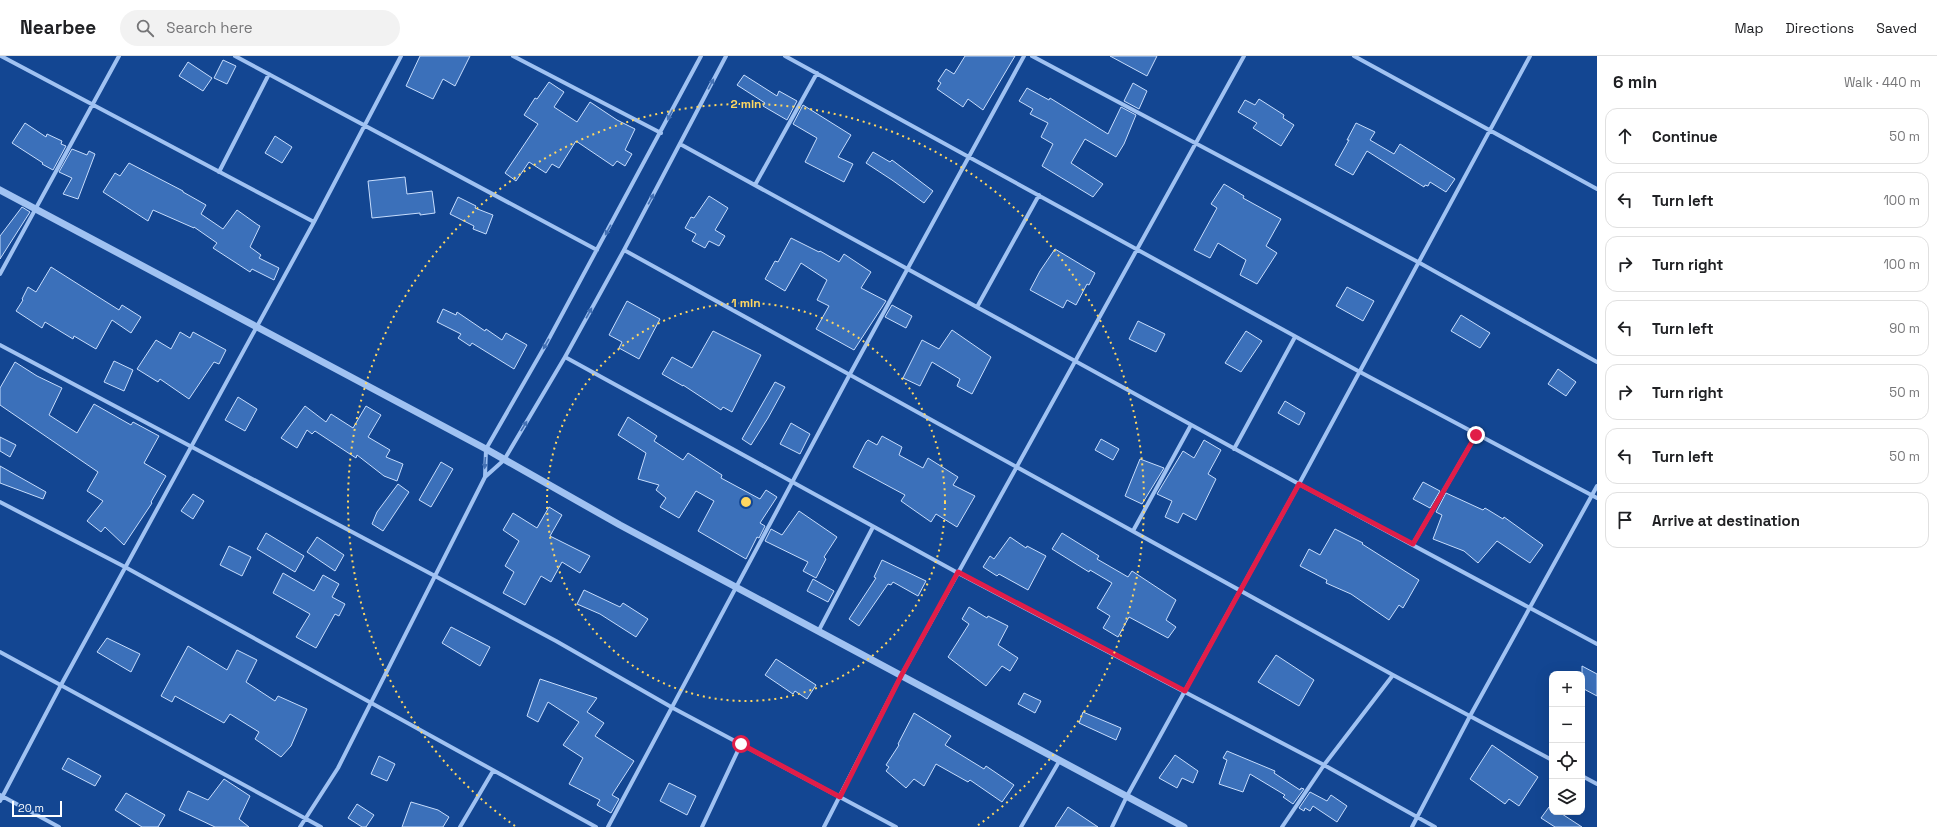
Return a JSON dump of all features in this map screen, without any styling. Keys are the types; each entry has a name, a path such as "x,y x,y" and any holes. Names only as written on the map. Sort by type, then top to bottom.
{"street":[{"path":"2,56 314,222"},
{"path":"0,274 119,56"},
{"path":"235,56 597,250"},
{"path":"0,801 1,796 190,447 314,222 401,56"},
{"path":"513,56 661,133"},
{"path":"485,477 486,449 545,346 661,133 701,56"},
{"path":"300,827 338,768 485,477 504,460 565,357 624,250 726,56"},
{"path":"785,56 1295,337 1476,435 1597,498"},
{"path":"608,827 673,708 850,374 1024,56"},
{"path":"1032,56 1418,262 1597,362"},
{"path":"824,827 901,676 1075,360 1197,145 1244,56"},
{"path":"1354,56 1597,189"},
{"path":"1112,827 1127,796 1360,372 1530,56"},
{"path":"755,185 817,73"},
{"path":"219,172 270,74"},
{"path":"680,144 1075,360 1234,449 1413,544 1529,609 1597,644"},
{"path":"0,190 486,449 736,588 1184,827"},
{"path":"977,307 1039,195"},
{"path":"624,250 1393,675 1549,758"},
{"path":"1234,449 1295,337"},
{"path":"0,345 435,576 673,708 896,827"},
{"path":"565,357 873,527 1324,765 1435,827"},
{"path":"1133,531 1191,425"},
{"path":"1413,544 1476,435"},
{"path":"1412,827 1470,716 1597,486"},
{"path":"0,502 125,567 596,827"},
{"path":"818,632 873,527"},
{"path":"0,652 320,827"},
{"path":"1282,827 1324,765 1393,675"},
{"path":"702,827 741,744"},
{"path":"1021,827 1060,760"},
{"path":"460,827 493,771"},
{"path":"1585,778 1597,784"},
{"path":"1,796 59,827"}],"building":[{"path":"420,56 470,56 455,86 443,79 433,99 406,86"},
{"path":"965,56 1015,56 983,110 968,99 963,107 937,89 941,83 938,81 946,69 954,74"},
{"path":"1110,56 1157,56 1147,76"},
{"path":"223,60 236,66 227,84 214,78"},
{"path":"188,62 212,78 203,91 179,76"},
{"path":"744,75 777,96 779,91 797,101 787,120 763,106 765,103 737,85"},
{"path":"549,82 564,92 554,107 577,122 590,102 617,120 635,129 625,150 632,154 625,166 617,161 613,166 576,141 559,168 552,164 546,173 529,162 516,181 505,173 538,124 524,115 535,98 537,99"},
{"path":"1133,83 1147,91 1139,109 1124,101"},
{"path":"1027,88 1049,100 1050,98 1108,134 1121,107 1136,115 1124,144 1116,157 1085,139 1071,163 1103,184 1093,197 1042,166 1053,144 1041,137 1048,123 1030,114 1033,109 1019,101"},
{"path":"1259,99 1284,115 1283,118 1294,125 1281,146 1253,128 1257,123 1238,112 1245,100 1255,105"},
{"path":"803,105 851,135 838,157 853,164 844,182 805,162 817,138 793,124"},
{"path":"25,123 46,137 47,134 62,141 61,144 66,146 53,170 12,143"},
{"path":"1356,123 1375,132 1370,140 1394,154 1400,144 1455,179 1446,192 1430,182 1428,186 1425,185 1424,187 1367,151 1353,175 1335,165 1349,140 1347,140"},
{"path":"275,136 292,147 282,163 265,153"},
{"path":"72,149 87,155 89,151 95,154 78,199 63,194 72,178 59,172"},
{"path":"873,152 890,162 892,160 933,191 924,203 866,163"},
{"path":"129,163 183,191 206,205 201,214 223,229 237,210 260,226 250,247 261,255 259,258 279,268 274,280 252,269 250,272 213,248 217,243 194,227 153,210 148,221 103,192 115,173 120,176"},
{"path":"405,177 407,194 432,191 435,213 372,218 368,181"},
{"path":"1224,184 1244,196 1243,198 1281,219 1266,246 1277,253 1257,284 1240,275 1246,260 1218,243 1210,258 1194,250 1217,208 1211,204"},
{"path":"709,196 728,208 715,230 725,236 719,246 709,241 705,248 692,241 696,234 685,228 691,217 694,218"},
{"path":"458,197 476,206 475,208 493,215 486,234 473,229 474,226 450,214"},
{"path":"22,207 30,212 0,259 0,236"},
{"path":"791,238 819,252 820,251 839,262 844,254 871,272 861,288 886,301 854,350 816,329 829,306 817,300 827,280 801,263 785,291 765,279 775,261 778,262"},
{"path":"1055,249 1095,273 1089,285 1087,284 1076,305 1067,300 1063,308 1030,290 1040,271"},
{"path":"51,267 119,310 122,305 141,317 131,333 112,320 96,349 74,336 73,339 45,322 42,328 16,311 23,300 22,299 28,287 36,292"},
{"path":"1347,287 1374,301 1363,321 1336,306"},
{"path":"627,301 660,319 639,359 619,348 622,342 609,335"},
{"path":"892,305 912,316 906,328 885,317"},
{"path":"443,309 456,315 457,312 485,331 486,329 502,340 506,333 527,345 514,369 472,343 470,346 458,338 461,334 437,322"},
{"path":"1461,315 1490,333 1480,348 1451,331"},
{"path":"1138,321 1165,334 1156,352 1129,339"},
{"path":"952,330 991,357 972,394 957,386 960,379 932,362 920,386 903,378 922,340 939,349"},
{"path":"713,331 761,355 732,412 723,407 721,410 683,385 662,374 672,357 692,368"},
{"path":"1246,331 1262,341 1241,372 1225,363"},
{"path":"180,332 190,338 193,332 226,350 219,364 214,362 189,399 160,379 158,382 137,369 156,340 171,349"},
{"path":"114,361 133,370 124,391 104,382"},
{"path":"15,362 37,376 62,388 49,415 77,433 94,404 131,425 133,422 159,436 144,463 166,476 151,502 152,503 124,545 105,527 101,532 87,521 103,501 87,491 98,472 0,405 0,388"},
{"path":"1558,369 1576,382 1566,396 1548,384"},
{"path":"775,382 785,387 751,445 742,439"},
{"path":"238,397 257,409 245,431 225,420"},
{"path":"1285,401 1305,413 1299,425 1278,413"},
{"path":"305,406 326,422 331,414 353,428 366,406 381,415 368,437 390,450 386,457 403,464 397,481 384,476 357,455 356,458 315,431 312,434 307,430 297,448 281,438"},
{"path":"628,417 657,436 654,441 683,460 688,453 722,475 721,478 760,499 766,490 777,497 760,523 765,526 759,538 757,537 746,559 698,531 714,501 696,491 679,518 660,507 666,498 656,490 659,485 638,479 646,453 618,435"},
{"path":"791,423 810,434 800,454 780,444"},
{"path":"882,436 902,447 899,455 923,468 928,458 958,477 953,485 975,496 957,527 936,514 931,522 901,501 905,495 853,467 866,442 868,440 877,445"},
{"path":"0,437 16,445 10,457 0,451"},
{"path":"1101,439 1119,449 1113,460 1095,450"},
{"path":"1204,440 1221,450 1208,474 1216,479 1196,520 1183,513 1178,523 1165,517 1172,501 1157,494 1183,451 1194,458"},
{"path":"1140,459 1164,468 1142,504 1125,496"},
{"path":"441,462 453,469 431,507 419,500"},
{"path":"0,466 46,492 43,499 0,483"},
{"path":"1423,482 1440,491 1430,508 1413,499"},
{"path":"398,484 409,492 383,531 372,524 377,512"},
{"path":"1446,493 1483,510 1485,508 1503,519 1504,517 1543,545 1530,563 1497,541 1478,563 1464,551 1433,539 1442,515 1436,512"},
{"path":"193,494 204,501 193,519 181,511"},
{"path":"549,507 562,515 550,536 590,556 580,573 562,562 551,582 541,576 525,605 503,593 514,572 505,566 519,541 503,530 513,513 537,528"},
{"path":"799,511 837,537 824,557 826,559 816,578 803,571 808,562 765,541 771,529 782,535"},
{"path":"1335,529 1363,543 1362,544 1419,580 1403,608 1399,605 1389,620 1351,594 1326,583 1327,580 1300,566 1309,549 1320,555"},
{"path":"266,533 304,556 295,572 257,549"},
{"path":"1062,533 1099,556 1097,559 1128,577 1132,571 1176,600 1166,620 1176,627 1168,638 1129,617 1118,637 1103,628 1110,616 1097,608 1112,583 1090,570 1089,572 1052,549"},
{"path":"317,537 344,555 335,571 307,552"},
{"path":"1010,537 1026,548 1027,546 1046,556 1028,590 999,574 997,576 983,567 990,556 994,559"},
{"path":"229,546 251,557 242,576 220,565"},
{"path":"882,560 926,581 918,596 893,582 891,585 888,584 859,626 849,619 876,578 874,577"},
{"path":"283,573 314,591 323,575 339,584 332,597 345,604 339,616 335,614 316,648 296,637 310,614 273,593"},
{"path":"813,579 834,591 828,602 807,591"},
{"path":"584,590 620,607 623,603 648,619 636,637 600,614 577,604"},
{"path":"969,607 987,618 988,616 1008,626 998,645 1018,658 1010,671 1002,666 986,686 948,657 969,624 962,619"},
{"path":"451,627 490,647 480,666 442,643"},
{"path":"107,638 140,654 131,672 97,652"},
{"path":"188,646 227,670 237,650 257,660 246,682 275,701 278,696 307,709 291,746 281,757 255,739 259,732 230,714 224,723 175,696 172,702 161,696"},
{"path":"1276,655 1314,680 1299,706 1258,682"},
{"path":"776,659 816,685 807,699 795,691 793,694 765,675"},
{"path":"1582,666 1597,674 1597,696 1585,690 1585,671 1582,671"},
{"path":"540,679 597,698 587,712 604,723 595,736 634,761 612,795 619,799 611,813 597,805 600,800 569,784 583,758 563,745 579,722 548,702 538,722 527,716"},
{"path":"1024,693 1041,701 1035,713 1018,704"},
{"path":"1083,712 1121,728 1116,740 1079,723"},
{"path":"914,713 951,736 945,745 984,769 986,766 1014,785 1002,802 970,780 968,782 936,764 924,786 914,779 906,788 886,771 889,767 886,765 899,745 898,744"},
{"path":"1492,745 1538,777 1519,806 1509,799 1505,804 1470,779"},
{"path":"1227,751 1275,771 1274,773 1300,790 1301,788 1304,789 1293,804 1283,797 1285,795 1250,774 1243,792 1219,784 1227,760 1223,758"},
{"path":"1175,755 1198,771 1193,783 1182,778 1177,788 1159,778"},
{"path":"379,756 395,764 387,781 371,774"},
{"path":"68,758 101,776 95,786 62,769"},
{"path":"224,779 250,796 239,819 249,827 215,827 179,810 188,791 208,800"},
{"path":"669,783 696,796 687,815 660,801"},
{"path":"1310,792 1327,801 1331,795 1347,806 1337,822 1313,806 1310,811 1305,808 1304,811 1299,808"},
{"path":"126,793 165,815 158,827 142,827 115,810"},
{"path":"411,802 438,810 449,817 443,827 402,827"},
{"path":"357,804 374,815 366,827 362,827 348,818"},
{"path":"1068,807 1098,827 1055,827"},
{"path":"1549,807 1549,815 1564,815 1582,827 1555,827 1541,818"}],"route":[{"path":"741,744 840,797 901,676 958,572 1185,691 1299,484 1413,544 1476,435"}]}
